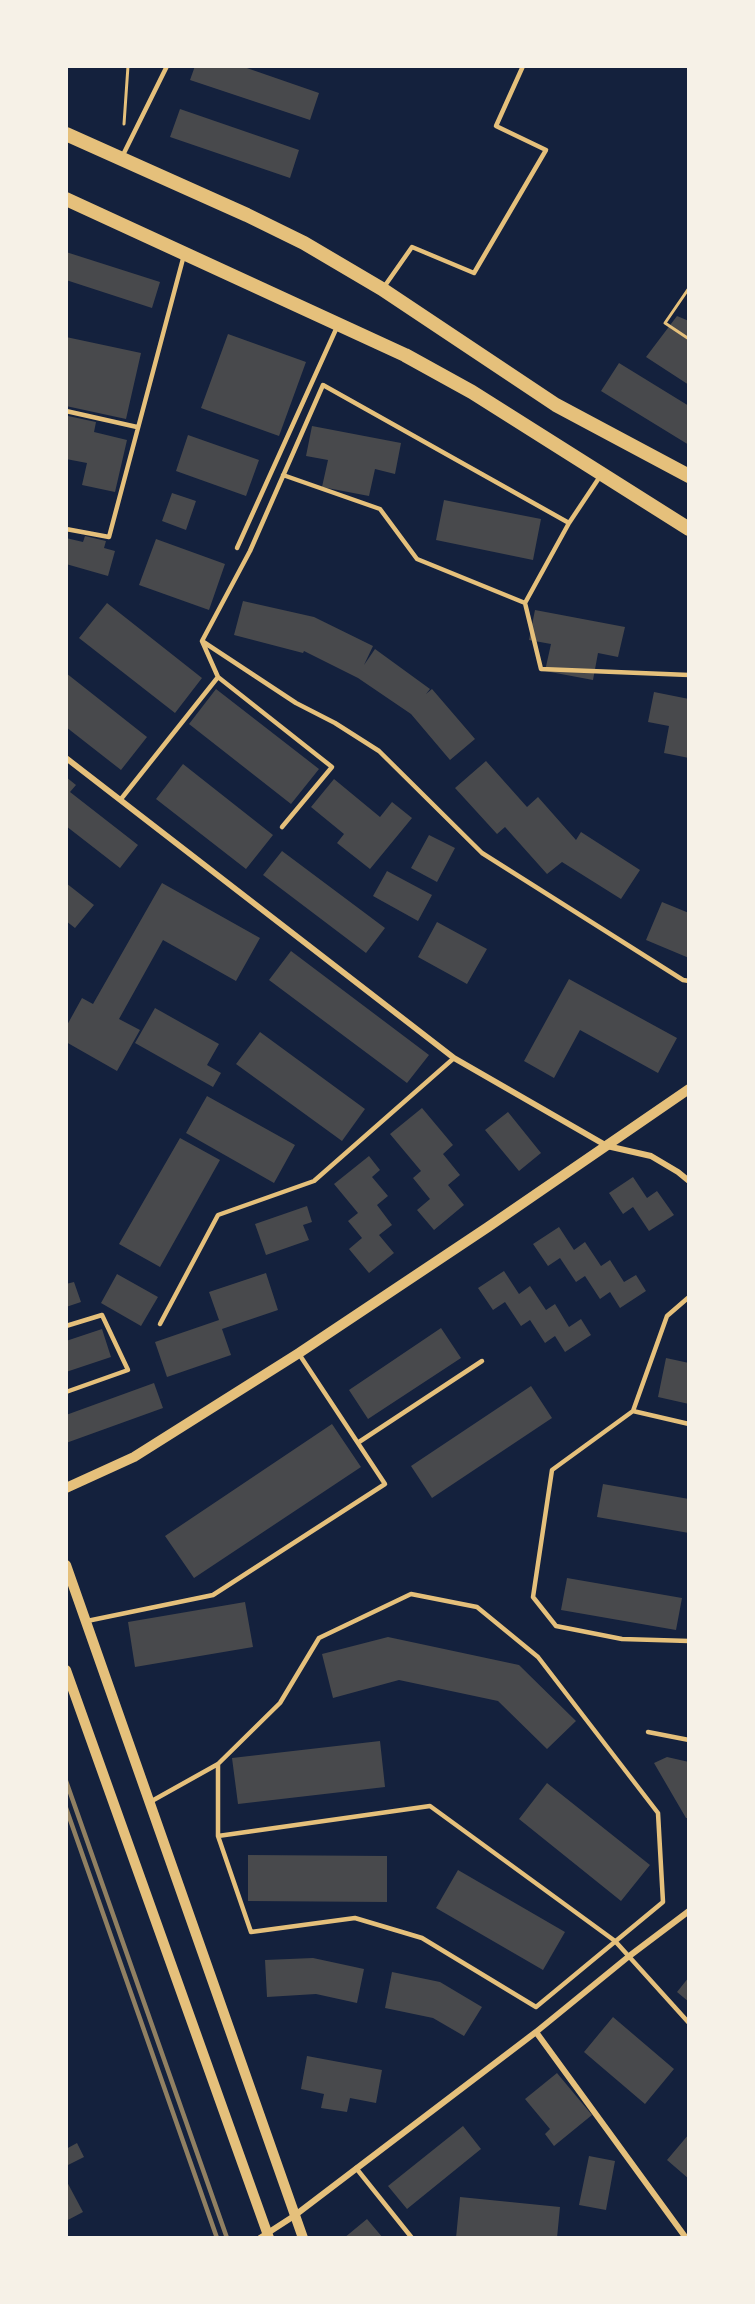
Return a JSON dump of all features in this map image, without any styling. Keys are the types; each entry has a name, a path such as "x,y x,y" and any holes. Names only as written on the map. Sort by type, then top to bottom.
{"main road":[{"path":"66,134 122,157 304,243 382,289 556,405 689,476"},
{"path":"66,199 405,355 472,392 689,529"}],"street":[{"path":"66,758 454,1058 607,1146 651,1156 689,1181"},
{"path":"66,1488 134,1457 298,1353 689,1089"},
{"path":"66,1565 303,2238"},
{"path":"66,1670 266,2237 536,2032 689,1911"},
{"path":"536,2032 686,2238"}],"lane":[{"path":"122,157 167,66"},
{"path":"382,289 412,247 474,273 546,150 496,126 523,66"},
{"path":"66,529 109,537 184,255"},
{"path":"237,548 338,325"},
{"path":"202,641 250,551 323,385 569,523"},
{"path":"66,411 137,428"},
{"path":"283,475 380,509 417,559 525,603"},
{"path":"601,475 569,523 525,603 541,669 689,675"},
{"path":"202,641 218,677 332,766 282,827"},
{"path":"202,641 296,703 335,723 379,751 482,853 683,980 689,981"},
{"path":"121,799 218,677"},
{"path":"160,1324 219,1215 314,1181 454,1058"},
{"path":"689,1297 667,1316 633,1411 552,1470 532,1597 555,1626 622,1639 689,1641"},
{"path":"66,1326 102,1315 128,1370 66,1392"},
{"path":"87,1621 213,1595 385,1484 298,1353"},
{"path":"359,1442 483,1361"},
{"path":"633,1411 689,1424"},
{"path":"150,1802 218,1764 280,1703 319,1638 411,1594 477,1607 538,1657 658,1813 663,1902 536,2007 422,1938 355,1918 251,1932 218,1836 218,1764"},
{"path":"648,1732 689,1740"},
{"path":"218,1836 430,1806 615,1941 689,2023"},
{"path":"356,2168 412,2238"}],"path":[{"path":"122,157 128,66"},
{"path":"689,288 665,323 689,339"}],"building":[{"path":"195,66 241,66 319,93 310,120 190,80"},
{"path":"180,109 299,150 290,178 170,137"},
{"path":"66,252 160,282 152,308 66,280"},
{"path":"677,316 689,321 689,385 646,357"},
{"path":"228,334 306,362 279,436 201,408"},
{"path":"66,337 141,353 126,419 66,406"},
{"path":"619,363 689,406 689,445 601,391"},
{"path":"68,416 96,422 94,432 127,440 115,492 82,485 87,463 66,459"},
{"path":"312,426 401,443 395,474 375,469 369,496 322,487 328,460 306,456"},
{"path":"188,435 259,460 246,496 176,471"},
{"path":"172,493 196,501 186,530 162,521"},
{"path":"444,500 541,519 533,560 436,540"},
{"path":"85,536 106,541 104,548 115,551 108,576 66,564 66,538 83,542"},
{"path":"156,539 225,564 209,610 139,585"},
{"path":"243,601 314,617 373,646 364,665 375,649 430,689 426,694 432,689 475,739 450,760 411,714 358,678 304,651 303,653 234,635"},
{"path":"107,603 202,678 175,713 79,638"},
{"path":"535,610 625,627 618,657 598,653 593,680 545,671 551,644 529,640"},
{"path":"66,673 147,737 121,770 66,727"},
{"path":"216,689 319,769 291,804 189,724"},
{"path":"654,692 689,699 689,758 664,753 669,726 648,722"},
{"path":"486,761 527,807 538,797 576,840 581,832 640,870 621,899 562,862 547,874 505,827 497,834 455,788"},
{"path":"183,764 273,835 246,869 156,799"},
{"path":"66,777 76,785 70,792 138,845 120,868 66,826"},
{"path":"334,779 380,817 392,802 412,818 370,869 337,843 344,834 311,807"},
{"path":"429,835 455,848 437,882 411,868"},
{"path":"282,851 385,928 366,953 263,875"},
{"path":"387,871 432,895 418,921 373,896"},
{"path":"66,883 94,905 75,928 66,921"},
{"path":"162,883 260,938 236,981 163,940 119,1019 140,1030 117,1071 66,1042 66,1027 82,998 93,1004"},
{"path":"662,902 689,913 689,958 646,940"},
{"path":"437,922 487,949 467,984 418,957"},
{"path":"291,951 429,1055 407,1083 269,980"},
{"path":"569,979 677,1038 658,1073 580,1030 554,1078 524,1061"},
{"path":"155,1008 219,1044 207,1065 221,1073 213,1087 135,1043"},
{"path":"260,1032 365,1109 342,1141 236,1064"},
{"path":"207,1096 295,1145 274,1183 186,1133"},
{"path":"422,1108 453,1145 443,1154 460,1175 448,1185 464,1205 434,1230 417,1210 430,1199 413,1178 421,1171 390,1134"},
{"path":"508,1112 541,1153 519,1171 485,1130"},
{"path":"180,1138 220,1160 160,1267 119,1244"},
{"path":"369,1156 380,1170 372,1177 388,1196 377,1205 392,1225 379,1235 394,1253 369,1273 349,1249 362,1238 348,1221 358,1213 334,1184"},
{"path":"633,1177 647,1198 657,1191 674,1215 649,1231 633,1207 623,1214 609,1193"},
{"path":"307,1206 312,1222 303,1225 309,1240 266,1255 255,1224"},
{"path":"559,1227 574,1250 585,1242 601,1266 610,1260 624,1282 636,1275 646,1291 620,1308 610,1292 600,1299 585,1276 576,1282 560,1258 548,1266 533,1244"},
{"path":"504,1271 519,1294 530,1286 546,1310 555,1304 569,1327 581,1319 591,1335 565,1352 555,1336 545,1343 530,1320 521,1326 505,1302 493,1310 478,1288"},
{"path":"266,1273 278,1310 222,1329 231,1355 167,1377 155,1342 219,1320 209,1292"},
{"path":"117,1274 158,1297 141,1326 101,1303"},
{"path":"74,1282 81,1302 66,1307 66,1284"},
{"path":"441,1328 461,1358 368,1419 349,1390"},
{"path":"102,1329 111,1357 66,1372 66,1341"},
{"path":"666,1358 689,1363 689,1404 658,1397"},
{"path":"154,1383 163,1408 66,1443 66,1415"},
{"path":"531,1386 552,1418 432,1498 411,1466"},
{"path":"332,1424 361,1467 194,1578 165,1536"},
{"path":"603,1484 689,1499 689,1533 597,1517"},
{"path":"567,1578 682,1598 676,1630 561,1610"},
{"path":"245,1602 253,1647 135,1667 128,1622"},
{"path":"388,1637 519,1665 576,1721 547,1749 498,1701 399,1680 333,1698 322,1654"},
{"path":"380,1741 385,1787 238,1804 232,1758"},
{"path":"667,1757 689,1762 689,1818 686,1818 654,1763"},
{"path":"547,1783 650,1865 621,1901 519,1819"},
{"path":"248,1855 387,1856 387,1902 248,1901"},
{"path":"458,1870 565,1932 543,1970 436,1908"},
{"path":"313,1958 364,1969 357,2003 316,1994 267,1997 265,1960"},
{"path":"392,1972 440,1982 482,2007 464,2036 433,2018 385,2008"},
{"path":"689,1977 689,2002 677,1992"},
{"path":"613,2017 674,2069 645,2104 584,2052"},
{"path":"307,2056 382,2070 376,2103 350,2098 347,2112 321,2108 324,2094 301,2089"},
{"path":"557,2073 592,2115 554,2146 545,2134 550,2129 525,2099"},
{"path":"463,2126 481,2149 407,2209 388,2186"},
{"path":"689,2134 689,2179 667,2160"},
{"path":"77,2143 84,2157 66,2166 66,2149"},
{"path":"589,2156 615,2161 606,2210 579,2205"},
{"path":"66,2180 83,2212 66,2221"},
{"path":"460,2197 560,2207 557,2238 456,2238"},
{"path":"367,2219 383,2238 344,2238"}],"railway":[{"path":"66,1781 227,2238"},
{"path":"66,1808 217,2238"}]}
